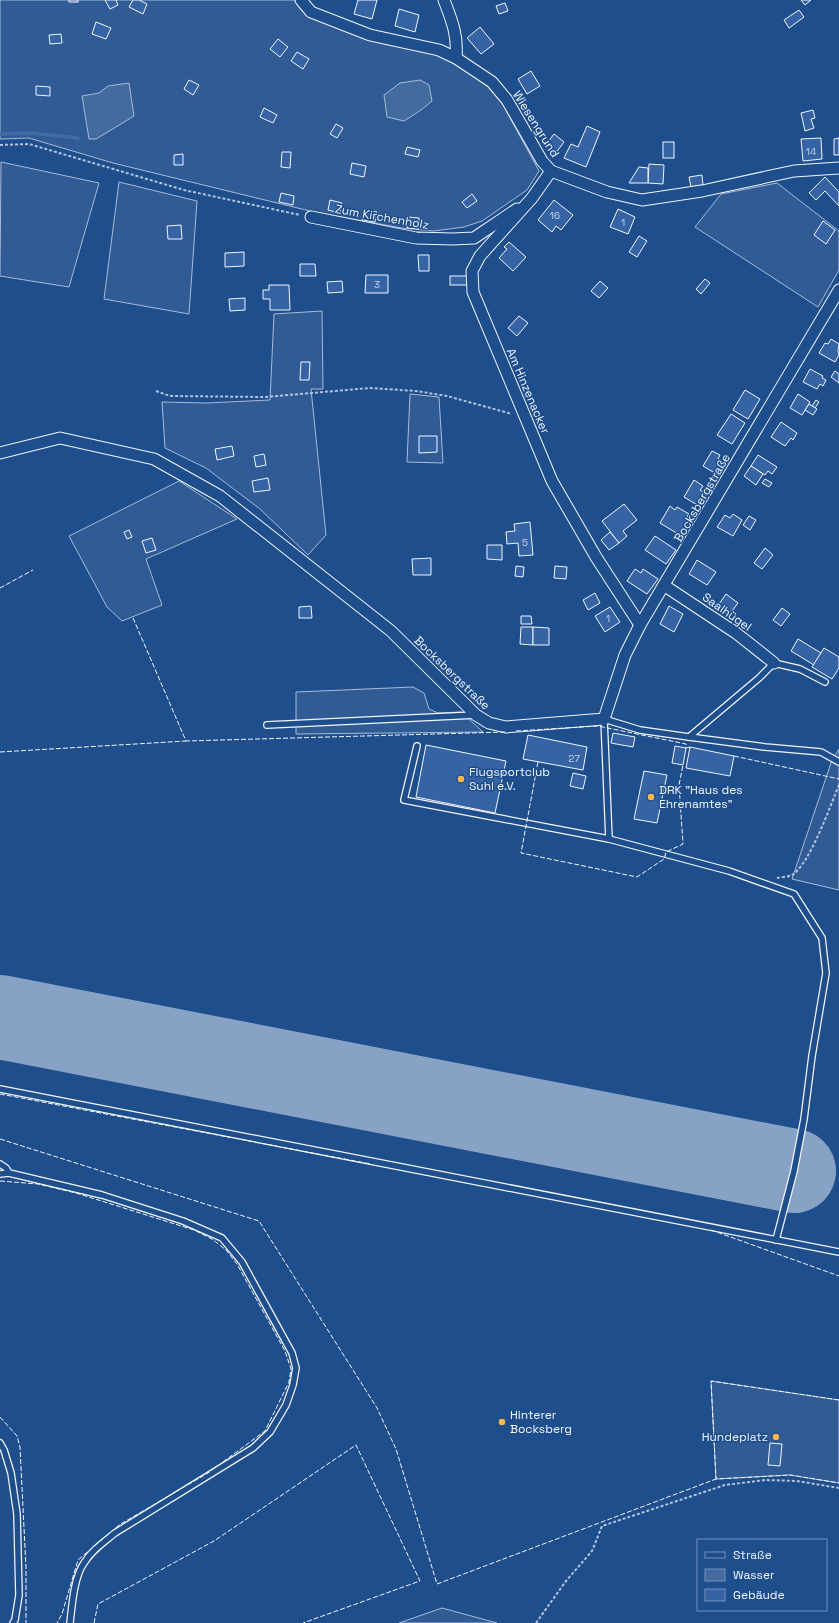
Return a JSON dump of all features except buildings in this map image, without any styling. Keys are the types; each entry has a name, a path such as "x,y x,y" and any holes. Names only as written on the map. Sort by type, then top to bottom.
{"street":[{"name":"Wiesengrund","path":"301,0 311,12 370,35 439,50 456,58 492,82 507,100 542,161 550,170 607,192 642,200 702,191 794,171 839,168"},
{"path":"444,0 455,30 457,43 456,58"},
{"name":"Am Hinzenacker","path":"550,170 532,198 480,256 472,271 473,292 552,481 596,557 640,625"},
{"name":"Zum Kirchenholz","path":"311,217 416,238 474,238 532,198"},
{"name":"Bocksbergstraße","path":"0,453 60,438 154,459 220,496 391,631 476,715 489,723 506,727 604,720 625,655 640,625 665,586 839,290"},
{"name":"Saalhügel","path":"665,586 736,633 774,663"}],"lane":[{"path":"689,736 774,663 800,669 825,682"},
{"path":"267,725 476,715"},
{"path":"609,838 604,720 640,730 765,747 821,752 839,762"},
{"path":"417,746 404,800 609,838 729,871 794,894 822,938 826,973 812,1056 804,1119 794,1171 776,1240"},
{"path":"0,1089 839,1252"},
{"path":"0,1164 6,1168 9,1173"},
{"path":"0,1174 9,1173 102,1195 183,1221 222,1238 242,1262 292,1353 296,1368 293,1385 286,1405 270,1432 253,1448 122,1528 96,1548 83,1563 73,1601 70,1623"},
{"path":"0,1443 4,1450 11,1472 17,1514 19,1595 15,1620 13,1623"}],"path":[{"path":"0,145 29,144 184,190 311,217"},
{"path":"156,391 170,396 264,397 370,388 416,391 467,400 524,417"},
{"path":"756,881 791,875 802,866 813,845 839,785"},
{"path":"536,1623 566,1581 592,1551 602,1526 725,1485 765,1480 797,1481 839,1488"}],"shaded area":[{"path":"0,0 294,0 307,16 369,40 437,55 465,69 487,86 502,103 539,171 527,190 482,221 464,227 434,231 401,228 310,211 113,163 29,138 0,139"},
{"path":"1,162 99,183 69,287 0,276"},
{"path":"119,182 197,201 189,314 104,299"},
{"path":"777,183 839,231 839,270 818,307 695,227 721,194"},
{"path":"322,311 323,389 311,389 326,535 308,555 260,509 206,468 165,448 162,402 207,403 270,400 274,314"},
{"path":"410,394 439,397 443,463 407,462"},
{"path":"179,481 237,519 146,559 162,605 122,621 107,607 69,536"},
{"path":"413,687 424,693 429,709 438,713 461,712 483,732 296,734 296,692"},
{"path":"839,749 839,890 792,879 832,760"},
{"name":"Hundeplatz","path":"711,1381 839,1400 839,1483 790,1475 716,1479"},
{"path":"442,1608 497,1623 399,1623"}],"water":[{"path":"420,80 429,85 432,101 404,121 387,117 384,95 400,83"},
{"path":"129,83 134,116 96,139 89,139 82,96 99,93 108,86"}],"waterway":[{"path":"0,134 30,133 78,138"}],"runway":[{"path":"0,1017 794,1171"}],"fence":[{"path":"0,588 33,570"},
{"path":"133,618 186,741 506,732"},
{"path":"516,731 598,726 686,744 686,748 690,747"},
{"path":"0,752 186,741"},
{"path":"734,756 839,779"},
{"path":"538,762 521,853 637,877 664,859 666,852 683,844 679,785 683,765"},
{"path":"0,1094 371,1164"},
{"path":"0,1139 259,1221 377,1408 396,1449 437,1584 716,1479"},
{"path":"0,1181 38,1184 76,1193 194,1230 212,1239 226,1250 237,1264 285,1351 291,1369 289,1382 265,1431 208,1473 119,1525 78,1560 62,1614 57,1623"},
{"path":"711,1230 839,1276"},
{"path":"839,1400 711,1381 716,1479 790,1475 839,1483"},
{"path":"0,1417 17,1436 20,1447 26,1568 26,1623"},
{"path":"94,1623 98,1604 214,1541 356,1445 420,1581 303,1623"}],"place":[{"name":"Flugsportclub Suhl e.V.","path":"461,779"},
{"name":"DRK \"Haus des Ehrenamtes\"","path":"651,797"},
{"name":"Hinterer Bocksberg","path":"502,1422"},
{"name":"Hundeplatz","path":"776,1437"}]}
